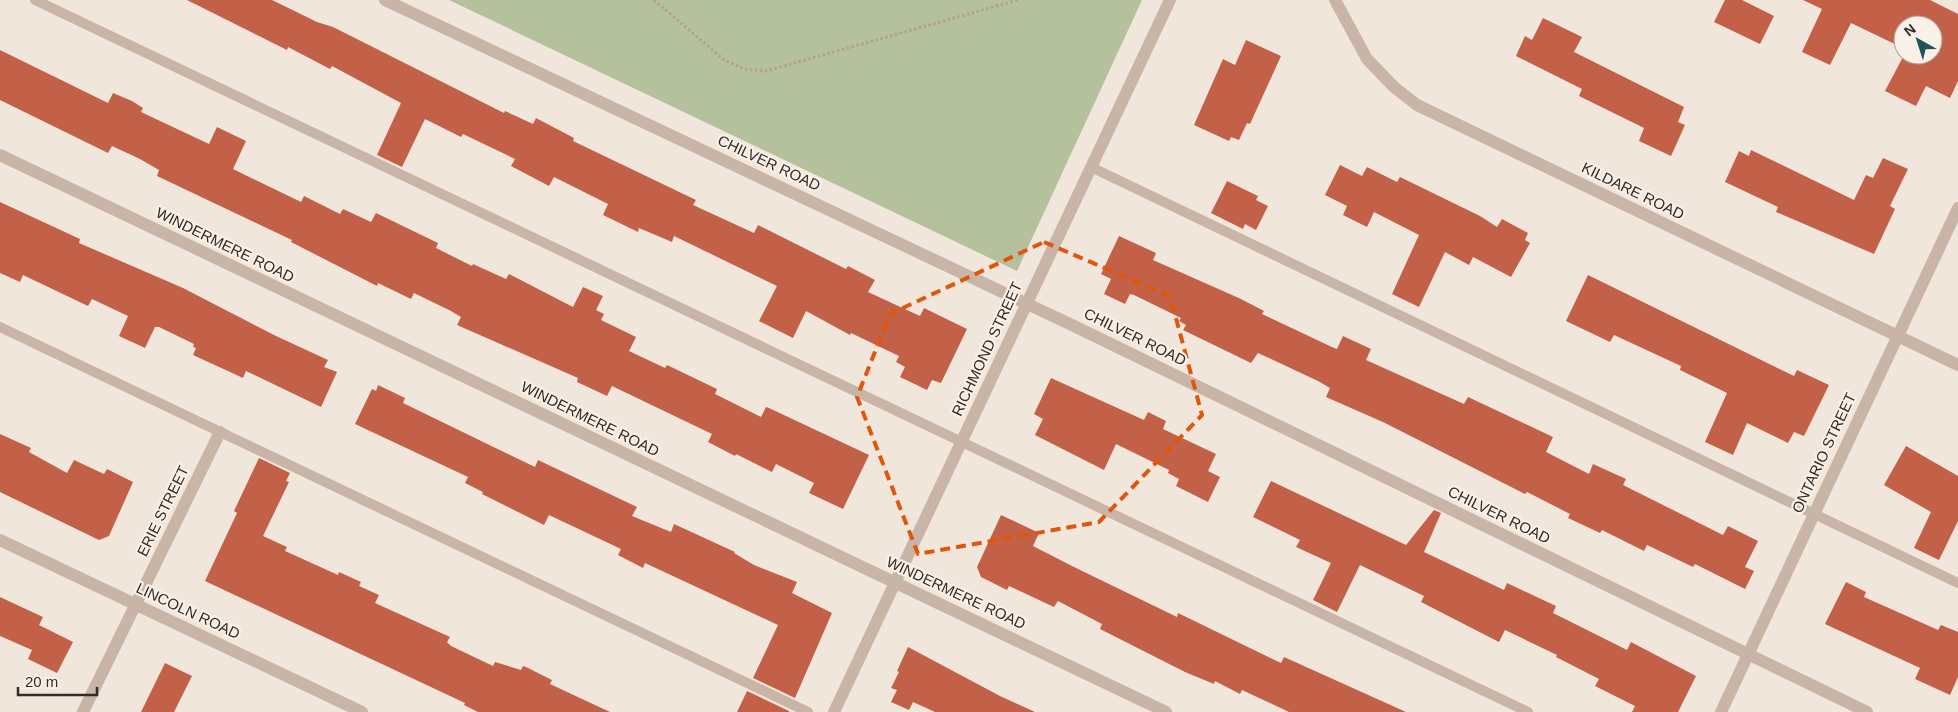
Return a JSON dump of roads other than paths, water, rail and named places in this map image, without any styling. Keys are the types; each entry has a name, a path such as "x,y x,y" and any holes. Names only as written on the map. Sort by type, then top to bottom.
{"street":[{"name":"CHILVER ROAD","path":"385,0 1027,303 1867,712"},
{"name":"RICHMOND STREET","path":"834,712 1027,303 1093,168 1170,0"},
{"name":"KILDARE ROAD","path":"1335,0 1367,59 1394,87 1416,105 1958,365"},
{"name":"WINDERMERE ROAD","path":"0,155 1166,712"},
{"name":"ONTARIO STREET","path":"1720,712 1958,208"},
{"name":"ERIE STREET","path":"83,712 220,432"},
{"name":"LINCOLN ROAD","path":"0,540 362,712"}],"lane":[{"path":"36,0 1528,712"},
{"path":"1093,168 1958,583"},
{"path":"0,328 808,712"}]}
